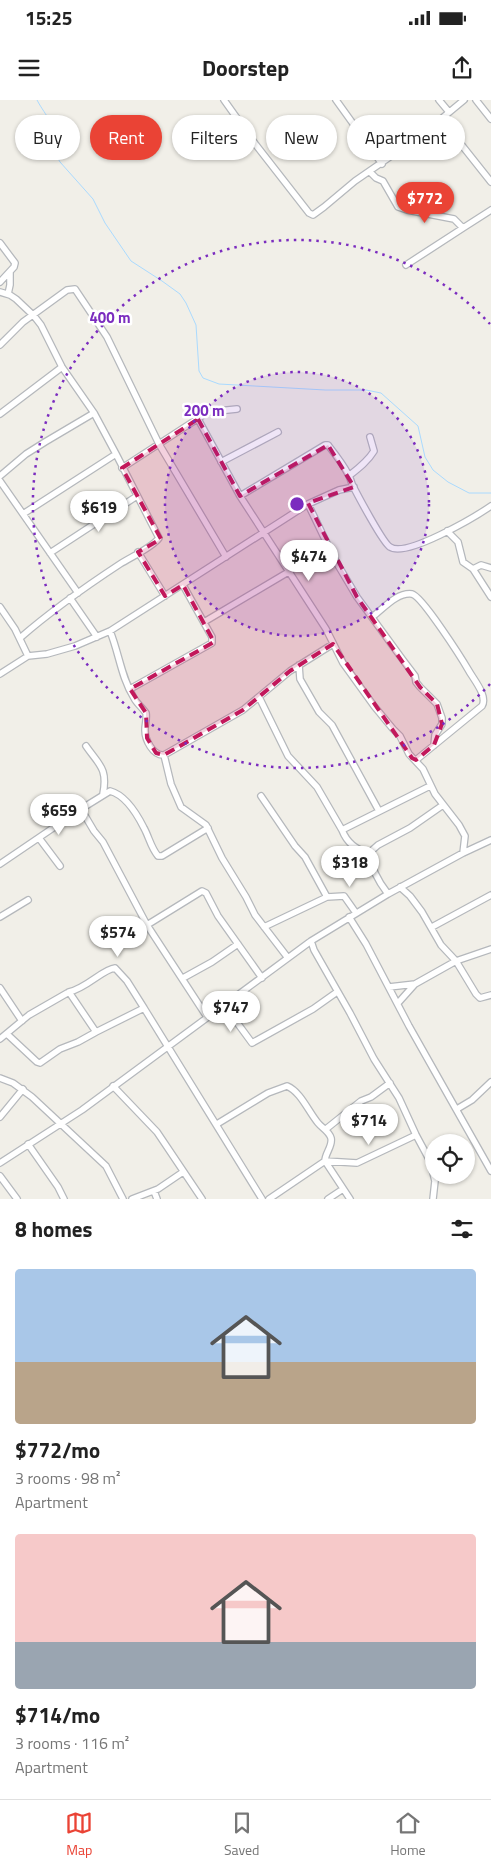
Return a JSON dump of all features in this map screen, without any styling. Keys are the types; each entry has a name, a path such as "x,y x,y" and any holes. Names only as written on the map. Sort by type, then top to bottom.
{"street":[{"path":"224,100 309,213 313,214 324,208 355,181 387,160"},
{"path":"440,100 449,112"},
{"path":"446,115 464,100"},
{"path":"476,100 491,119"},
{"path":"338,101 382,164"},
{"path":"465,149 491,182"},
{"path":"370,172 376,178 383,181 398,207 454,219 463,228"},
{"path":"406,265 491,210"},
{"path":"0,242 15,263 14,267 0,282"},
{"path":"8,294 10,272"},
{"path":"0,345 23,322 34,316 67,290 75,289 107,337 159,444 226,557"},
{"path":"0,292 8,294 34,316 41,325 62,366 94,414 159,538 156,542 138,552 46,615 20,638"},
{"path":"0,414 62,366"},
{"path":"122,468 208,412 237,409"},
{"path":"0,476 26,454 94,414"},
{"path":"198,420 240,496 326,628 343,663 374,706 400,736 409,754 423,769 430,786 459,825 464,836 463,853"},
{"path":"221,462 278,432"},
{"path":"350,475 359,469 374,451 370,437"},
{"path":"240,496 325,445 328,445 350,475 354,488 385,543 391,548 399,550 416,545 466,522 491,506"},
{"path":"23,514 116,454"},
{"path":"0,481 78,593"},
{"path":"0,674 28,656 59,651 110,631 308,504 338,490 354,488"},
{"path":"50,553 137,496"},
{"path":"308,504 335,560 357,597 415,676 416,682 437,704 442,724 435,734 434,745"},
{"path":"446,531 458,542 463,562 473,569 491,597"},
{"path":"138,552 165,596"},
{"path":"473,569 481,566 491,568"},
{"path":"204,622 290,572"},
{"path":"130,688 212,643 212,637 183,585"},
{"path":"372,617 398,597 406,594 417,596 464,663 482,694 484,703 482,706 416,760"},
{"path":"70,598 97,637"},
{"path":"0,606 20,638 28,656"},
{"path":"110,631 117,647 120,665 133,697 146,713 145,730 150,744 160,756 243,710 299,665 333,644"},
{"path":"299,665 300,679 319,712 332,725 379,810"},
{"path":"259,697 288,756 317,786 342,830 344,837 354,847 369,853"},
{"path":"86,746 101,766 105,779 103,794"},
{"path":"164,755 171,784 181,807 203,821 208,828 222,858 264,927 288,958"},
{"path":"342,830 430,786"},
{"path":"0,864 81,808 110,791 124,799 144,827 158,856 162,856 208,828"},
{"path":"261,796 295,846 305,857 326,897"},
{"path":"369,853 378,845 410,828 443,805"},
{"path":"81,808 94,831 103,842 147,924 207,1018"},
{"path":"39,838 60,866"},
{"path":"0,1163 61,1124 311,941 388,894 491,840"},
{"path":"369,853 370,863 377,879 388,894"},
{"path":"400,888 410,896 432,927 441,944 456,961 480,998 491,995"},
{"path":"147,924 202,891 206,893 218,916 262,978"},
{"path":"432,927 491,895"},
{"path":"264,927 326,897 344,896 356,913"},
{"path":"0,917 28,900"},
{"path":"349,917 366,944 409,1026 491,1170"},
{"path":"311,941 337,992 400,1098 430,1161 435,1188 433,1199"},
{"path":"183,978 212,962 238,944"},
{"path":"398,1003 415,984 456,961 491,949"},
{"path":"0,1039 22,1021 69,992 86,986 110,968 115,968 127,981 168,1045 262,1199"},
{"path":"389,987 415,984"},
{"path":"0,988 22,1021"},
{"path":"69,992 96,1032"},
{"path":"222,1007 230,1013 252,1043 313,1009 337,992"},
{"path":"7,1034 40,1063 60,1049 78,1042 144,1008"},
{"path":"0,1078 23,1090 106,1166 123,1199"},
{"path":"457,1109 472,1100 491,1082"},
{"path":"326,1129 361,1101 371,1097 390,1083"},
{"path":"113,1086 157,1132 202,1199"},
{"path":"217,1124 268,1093 287,1086 296,1092 319,1124 326,1129 331,1143 325,1154 325,1161 350,1199"},
{"path":"0,1117 23,1090"},
{"path":"269,1199 325,1161 357,1163 416,1135"},
{"path":"28,1144 56,1183 64,1199"},
{"path":"132,1199 154,1191 183,1172"},
{"path":"0,1176 17,1199"},
{"path":"328,1199 344,1189"},
{"path":"154,1191 157,1199"}],"highlighted area":[{"path":"198,419 240,496 328,445 354,487 308,503 357,597 420,687 437,704 442,724 434,745 416,760 412,758 333,644 290,671 243,710 164,755 156,753 147,738 146,713 130,689 214,642 183,585 165,596 138,552 161,539 122,468"}],"waterway":[{"path":"37,100 49,120 51,129 49,143 60,162 93,199 105,223 131,261 180,294 186,303 196,325 199,371 203,378 219,384 325,390 366,390 381,393 418,426 425,457 433,470 448,482 469,493 491,493"}]}
